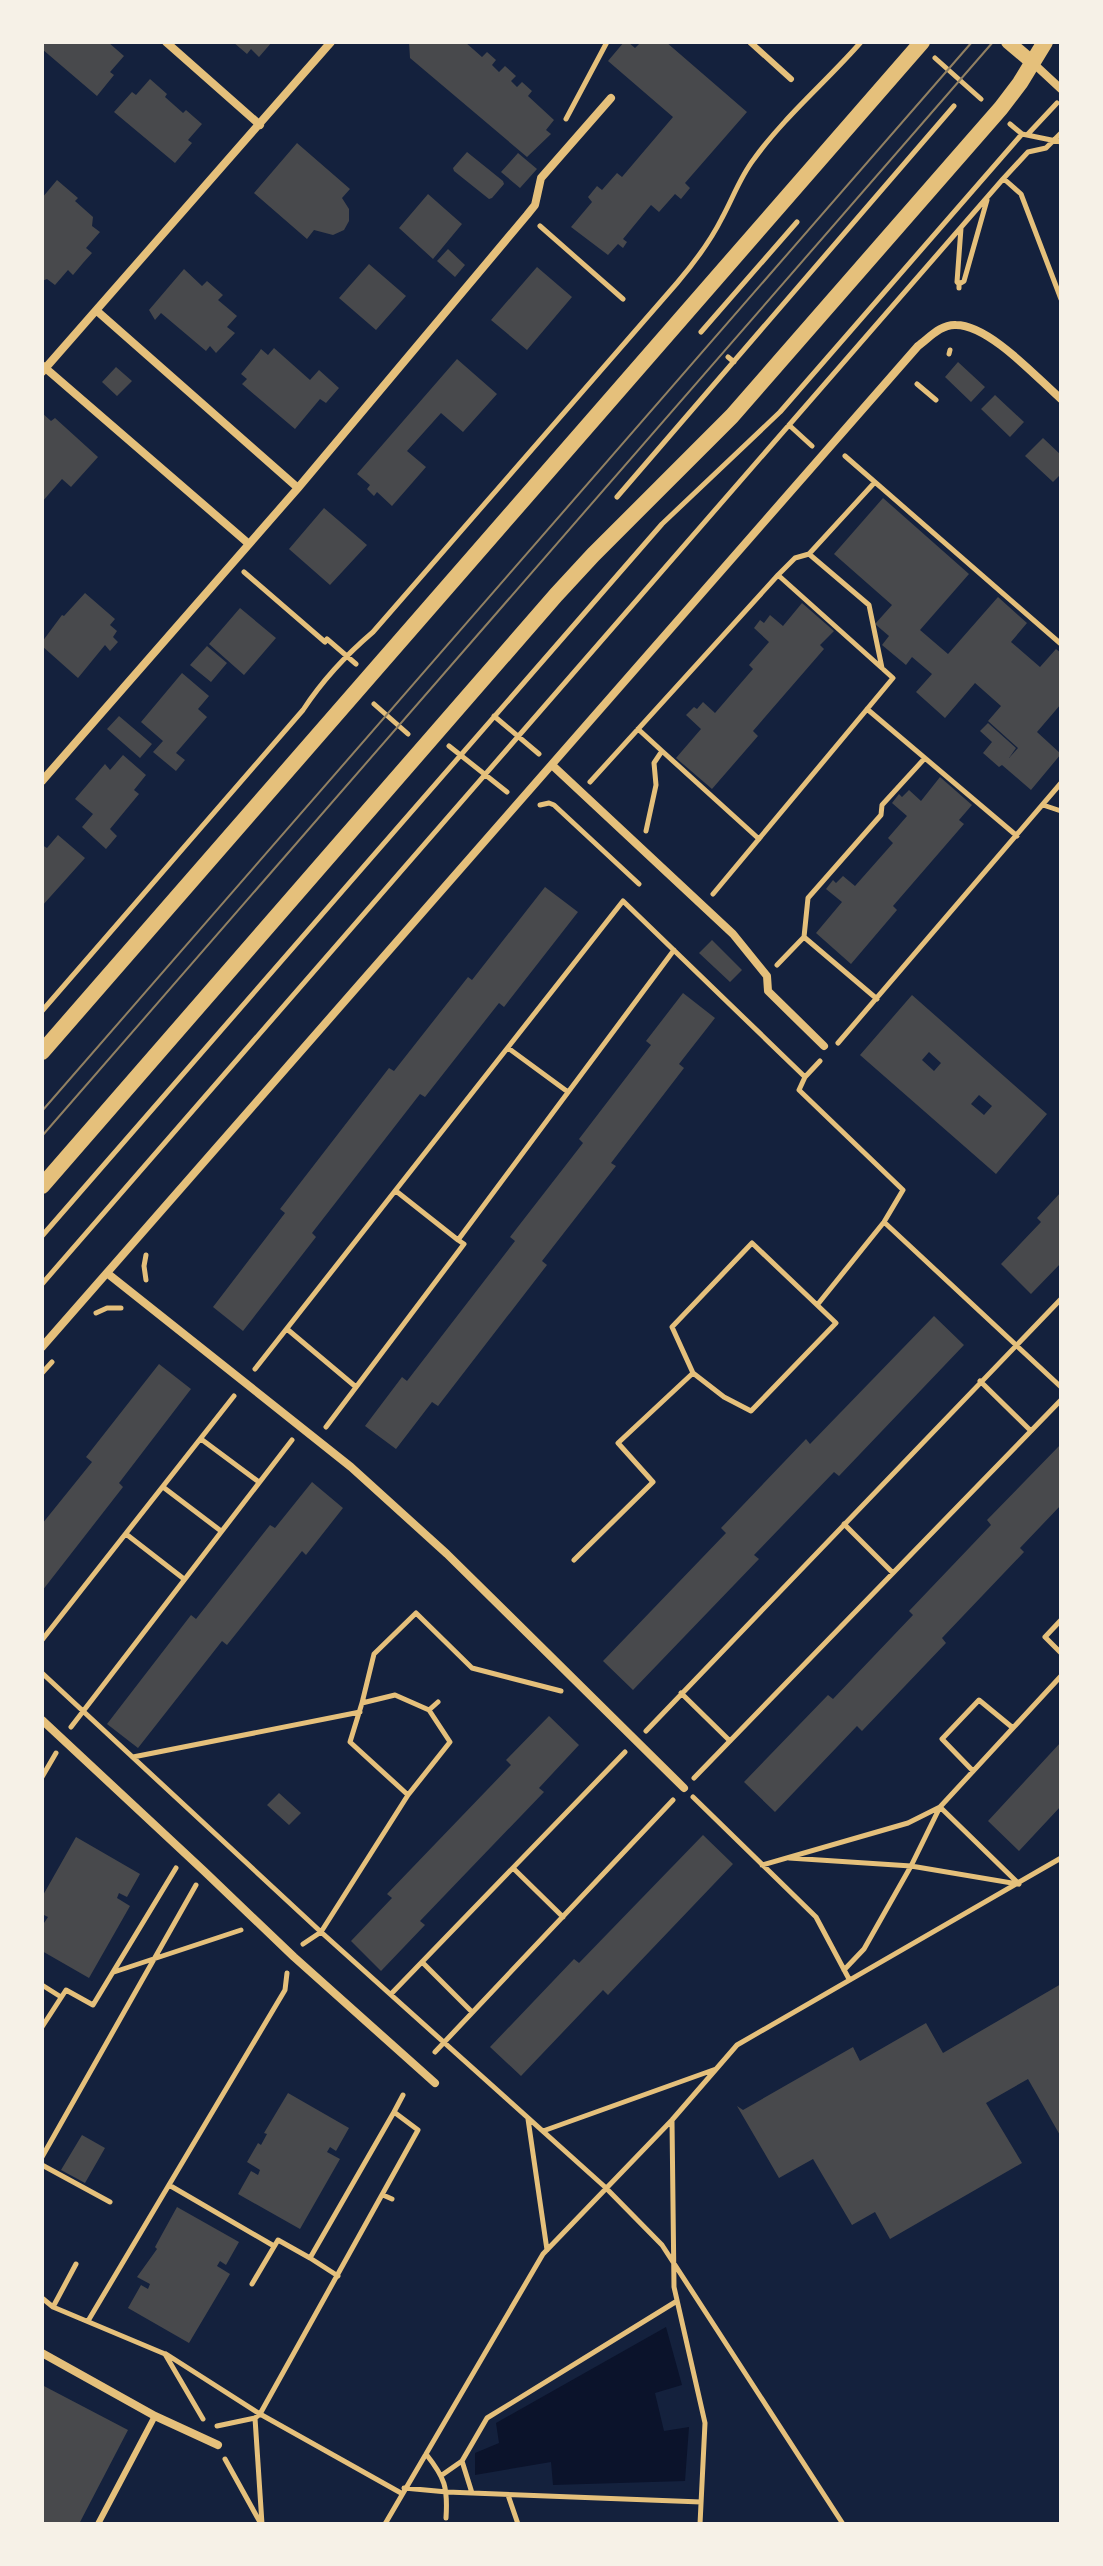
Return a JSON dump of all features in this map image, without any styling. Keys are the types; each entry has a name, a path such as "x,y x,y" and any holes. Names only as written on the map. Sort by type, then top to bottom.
{"main road":[{"path":"42,1186 556,595 768,376 991,120 1045,42"},
{"path":"42,1052 927,49"}],"street":[{"path":"166,42 260,125"},
{"path":"249,544 43,369 331,42"},
{"path":"1008,42 1061,89"},
{"path":"42,781 298,488 527,215 535,205 541,178 611,98"},
{"path":"97,311 298,488"},
{"path":"42,1347 918,346 937,331 953,324 972,328 989,336 1061,399"},
{"path":"552,765 733,934 767,976 768,991 827,1048"},
{"path":"107,1273 351,1467 447,1554 684,1788"},
{"path":"42,1720 435,2083"},
{"path":"42,2353 155,2416 218,2445"}],"lane":[{"path":"750,42 791,79"},
{"path":"98,2524 155,2416"}],"path":[{"path":"580,134 565,121 607,42"},
{"path":"42,1011 303,710 346,656 373,632 677,283 707,244 739,180 755,157 861,42"},
{"path":"927,49 973,92"},
{"path":"612,502 954,106"},
{"path":"42,1236 671,513 780,412 1025,134 1051,109"},
{"path":"1008,121 1025,134 1061,142"},
{"path":"42,1284 1003,179 1028,152 1046,148 1061,133"},
{"path":"1003,179 1021,194 1061,299"},
{"path":"961,227 959,286 964,281 989,195"},
{"path":"527,215 623,299"},
{"path":"700,332 707,339"},
{"path":"728,357 734,362"},
{"path":"917,384 936,400"},
{"path":"789,425 822,454"},
{"path":"831,444 1061,644"},
{"path":"582,791 778,575 795,558 809,554 875,482"},
{"path":"809,554 869,605 882,669"},
{"path":"240,569 360,667"},
{"path":"702,907 893,678 778,575"},
{"path":"867,709 1017,836"},
{"path":"381,710 404,731"},
{"path":"494,716 552,765"},
{"path":"638,729 759,839"},
{"path":"445,742 533,813 544,803 554,805 639,884"},
{"path":"642,849 656,785 654,763 662,751"},
{"path":"767,976 804,937 808,898 881,815 882,805 925,758"},
{"path":"827,1048 877,999 1061,783"},
{"path":"1043,805 1061,811"},
{"path":"262,1361 623,901 805,1077"},
{"path":"804,937 877,999"},
{"path":"458,1240 674,950"},
{"path":"508,1048 568,1092"},
{"path":"818,1304 884,1222 903,1190 799,1090 805,1077 822,1059"},
{"path":"317,1439 464,1244 396,1190"},
{"path":"884,1222 1061,1387"},
{"path":"752,1243 836,1323 751,1411 724,1397 693,1373 672,1327 752,1243"},
{"path":"149,1251 144,1266 144,1277 149,1286"},
{"path":"636,1740 1061,1299"},
{"path":"93,1314 113,1308 129,1310"},
{"path":"287,1329 356,1387"},
{"path":"243,1360 255,1370"},
{"path":"42,1373 52,1361"},
{"path":"574,1560 653,1482 618,1443 693,1373"},
{"path":"980,1381 1031,1431"},
{"path":"42,1640 236,1394 224,1385"},
{"path":"849,1979 816,1917 684,1788 1061,1400"},
{"path":"316,1416 339,1435"},
{"path":"67,1732 302,1427"},
{"path":"281,1431 303,1449"},
{"path":"201,1439 259,1482"},
{"path":"163,1487 221,1531"},
{"path":"844,1524 893,1573"},
{"path":"126,1534 184,1579"},
{"path":"408,1795 350,1742 374,1654 416,1613 472,1668 565,1692 554,1682"},
{"path":"1061,1620 1045,1637 1061,1653"},
{"path":"42,1673 321,1932 605,2187 662,2245 843,2524"},
{"path":"844,1970 864,1949 940,1807 1061,1676"},
{"path":"681,1693 730,1741"},
{"path":"299,1947 321,1932 408,1795 450,1742 429,1710 395,1695 362,1703"},
{"path":"973,1771 942,1739 979,1700 1013,1728"},
{"path":"429,1710 438,1702"},
{"path":"132,1757 360,1712"},
{"path":"647,1729 657,1739"},
{"path":"615,1742 635,1761"},
{"path":"42,1777 56,1752"},
{"path":"391,1994 625,1752"},
{"path":"686,1767 696,1777"},
{"path":"435,2052 674,1799 664,1790"},
{"path":"762,1865 908,1823 940,1807"},
{"path":"940,1807 1019,1884"},
{"path":"42,2027 66,1990 93,2005 185,1853"},
{"path":"785,1858 911,1866 1019,1884"},
{"path":"385,2524 547,2250 672,2120 737,2045 1061,1858"},
{"path":"513,1868 563,1917"},
{"path":"42,2157 204,1871"},
{"path":"113,1972 244,1929 254,1919"},
{"path":"422,1962 472,2012"},
{"path":"88,2321 285,1990 289,1964"},
{"path":"42,1985 61,1997"},
{"path":"543,2131 717,2069"},
{"path":"310,2258 403,2095"},
{"path":"262,2524 258,2416 418,2130 394,2112"},
{"path":"528,2118 547,2250"},
{"path":"672,2120 672,2263 677,2301 705,2423 700,2524"},
{"path":"42,2165 110,2202"},
{"path":"169,2185 274,2246"},
{"path":"383,2195 392,2199"},
{"path":"252,2284 278,2240 338,2276"},
{"path":"53,2307 76,2264"},
{"path":"42,2298 53,2307 165,2354 258,2416 403,2491 701,2502"},
{"path":"442,2475 462,2461 487,2418 677,2301"},
{"path":"165,2354 208,2428 258,2416"},
{"path":"218,2445 262,2524"},
{"path":"426,2451 442,2475 447,2492 446,2518"},
{"path":"462,2461 472,2493"},
{"path":"508,2494 518,2524"}],"water":[{"path":"666,2327 682,2385 655,2393 664,2431 689,2427 685,2481 553,2485 551,2462 475,2475 475,2453 499,2443 496,2423"}],"building":[{"path":"42,42 108,42 124,56 110,72 114,75 97,96 42,49"},
{"path":"233,42 272,42 259,57 251,49 247,54"},
{"path":"409,42 465,42 482,57 487,52 496,60 492,65 499,72 505,66 516,76 511,81 517,87 522,82 532,91 528,96 554,120 546,130 551,134 527,157 410,58"},
{"path":"624,42 635,48 641,42 666,42 747,112 685,183 690,188 681,199 675,194 659,212 651,205 623,239 627,242 623,248 618,244 608,255 571,227 592,202 588,197 597,186 602,190 617,173 622,177 673,117 608,61"},
{"path":"150,79 183,113 186,110 202,124 188,140 192,143 175,163 114,112 132,92 136,95"},
{"path":"297,143 350,189 342,198 349,209 349,221 344,230 333,235 314,230 307,239 254,193"},
{"path":"467,152 503,181 504,184 492,198 489,199 454,171 453,168"},
{"path":"518,153 537,169 520,188 501,172"},
{"path":"57,180 78,198 75,201 93,217 92,226 100,232 86,248 92,253 73,275 68,270 55,285 47,279 42,281 42,198"},
{"path":"428,194 462,224 433,259 399,228"},
{"path":"448,249 465,265 455,277 437,261"},
{"path":"369,264 406,296 376,330 339,298"},
{"path":"537,267 572,297 527,350 491,320"},
{"path":"184,269 202,286 207,281 223,295 218,300 237,316 227,327 235,333 216,353 210,346 206,351 161,313 155,320 149,310"},
{"path":"274,348 310,380 319,370 339,388 326,403 320,399 295,429 242,384 247,379 241,374 261,349 268,355"},
{"path":"457,359 497,394 463,432 441,413 407,451 426,467 392,506 377,492 374,496 367,489 370,485 357,474"},
{"path":"958,362 985,387 971,402 945,377"},
{"path":"116,367 132,381 117,396 102,382"},
{"path":"995,395 1024,422 1010,437 981,409"},
{"path":"42,413 51,421 55,418 98,457 71,487 62,479 42,502"},
{"path":"1043,438 1061,455 1061,474 1053,482 1025,456"},
{"path":"883,498 969,574 920,630 948,654 998,597 1027,623 1011,642 1040,667 1056,649 1061,653 1061,704 1037,732 1061,754 1031,790 983,753 992,742 980,731 988,723 1016,748 1009,758 1018,748 988,721 1001,706 975,683 945,718 916,692 932,674 912,657 906,665 882,645 889,636 875,624 892,605 834,554"},
{"path":"324,508 367,545 330,585 289,549"},
{"path":"85,593 115,619 110,625 117,631 113,637 118,642 110,651 105,645 78,678 42,646 42,642 62,615"},
{"path":"802,603 834,631 820,645 824,649 753,731 758,736 712,789 676,758 701,729 686,715 703,702 715,713 753,669 749,665 769,642 754,628 760,620 764,623 770,615 783,626"},
{"path":"240,608 276,638 244,675 209,644"},
{"path":"207,646 227,663 211,682 190,665"},
{"path":"182,673 209,696 198,709 207,717 176,753 185,760 176,771 153,752 163,741 141,722"},
{"path":"119,716 152,744 140,758 107,729"},
{"path":"123,755 146,775 134,790 139,794 110,829 117,836 106,849 82,827 93,814 75,799 105,764 110,770"},
{"path":"940,777 972,805 959,820 964,824 893,906 897,910 851,964 816,933 842,902 826,889 833,880 836,883 843,876 855,886 893,843 888,838 907,816 892,803 899,794 902,797 909,790 921,801"},
{"path":"58,835 85,858 42,906 42,845 47,848"},
{"path":"545,887 578,912 504,1007 499,1003 425,1097 420,1094 312,1233 316,1237 243,1331 213,1307 285,1213 280,1209 389,1068 394,1071 468,977 472,980"},
{"path":"712,940 742,970 730,982 699,953"},
{"path":"683,993 715,1018 679,1064 684,1068 611,1163 616,1166 542,1261 547,1265 438,1406 432,1402 396,1449 365,1426 402,1377 407,1381 515,1241 510,1237 583,1143 579,1139 651,1045 646,1041"},
{"path":"912,995 1047,1114 996,1174 860,1055","holes":["929,1052 941,1063 934,1071 922,1060","979,1095 992,1106 984,1115 971,1104"]},
{"path":"1061,1192 1061,1263 1031,1294 1001,1264 1041,1222 1037,1218"},
{"path":"934,1316 964,1345 839,1476 834,1472 754,1555 759,1559 633,1690 603,1661 726,1533 721,1528 806,1439 810,1444"},
{"path":"159,1364 191,1389 119,1483 123,1487 42,1591 42,1524 92,1462 86,1457"},
{"path":"1061,1444 1061,1505 1020,1548 1024,1552 942,1638 946,1643 862,1731 857,1726 775,1812 744,1782 828,1695 833,1699 913,1615 909,1611 991,1525 987,1520"},
{"path":"312,1482 343,1508 306,1555 302,1551 227,1645 222,1641 138,1748 107,1724 191,1615 196,1619 270,1525 275,1528"},
{"path":"549,1716 579,1745 539,1788 544,1792 420,1921 425,1925 381,1971 351,1941 392,1898 387,1894 511,1765 506,1760"},
{"path":"1061,1742 1061,1806 1019,1851 988,1821"},
{"path":"279,1793 301,1813 289,1825 267,1805"},
{"path":"703,1835 733,1864 608,1995 603,1990 521,2076 490,2047 574,1959 579,1963"},
{"path":"76,1837 140,1874 127,1897 119,1893 117,1898 130,1906 89,1978 42,1951 42,1922 48,1917 42,1914 42,1897"},
{"path":"1061,1984 1061,2137 1028,2079 986,2103 1022,2163 890,2239 875,2212 852,2225 813,2159 779,2178 737,2106 743,2110 853,2047 860,2061 926,2023 943,2053"},
{"path":"288,2093 349,2128 336,2151 330,2147 327,2152 340,2159 300,2229 238,2194 251,2171 258,2175 260,2170 247,2162 258,2143 261,2145 267,2134 264,2133"},
{"path":"82,2135 105,2148 85,2183 61,2170"},
{"path":"177,2207 239,2242 226,2265 220,2261 217,2266 230,2274 189,2343 128,2308 141,2285 148,2289 150,2284 137,2277 157,2249 155,2247"},
{"path":"42,2385 128,2430 79,2524 42,2524"}],"tram line":[{"path":"42,1111 972,42"},
{"path":"42,1136 993,42"}]}
